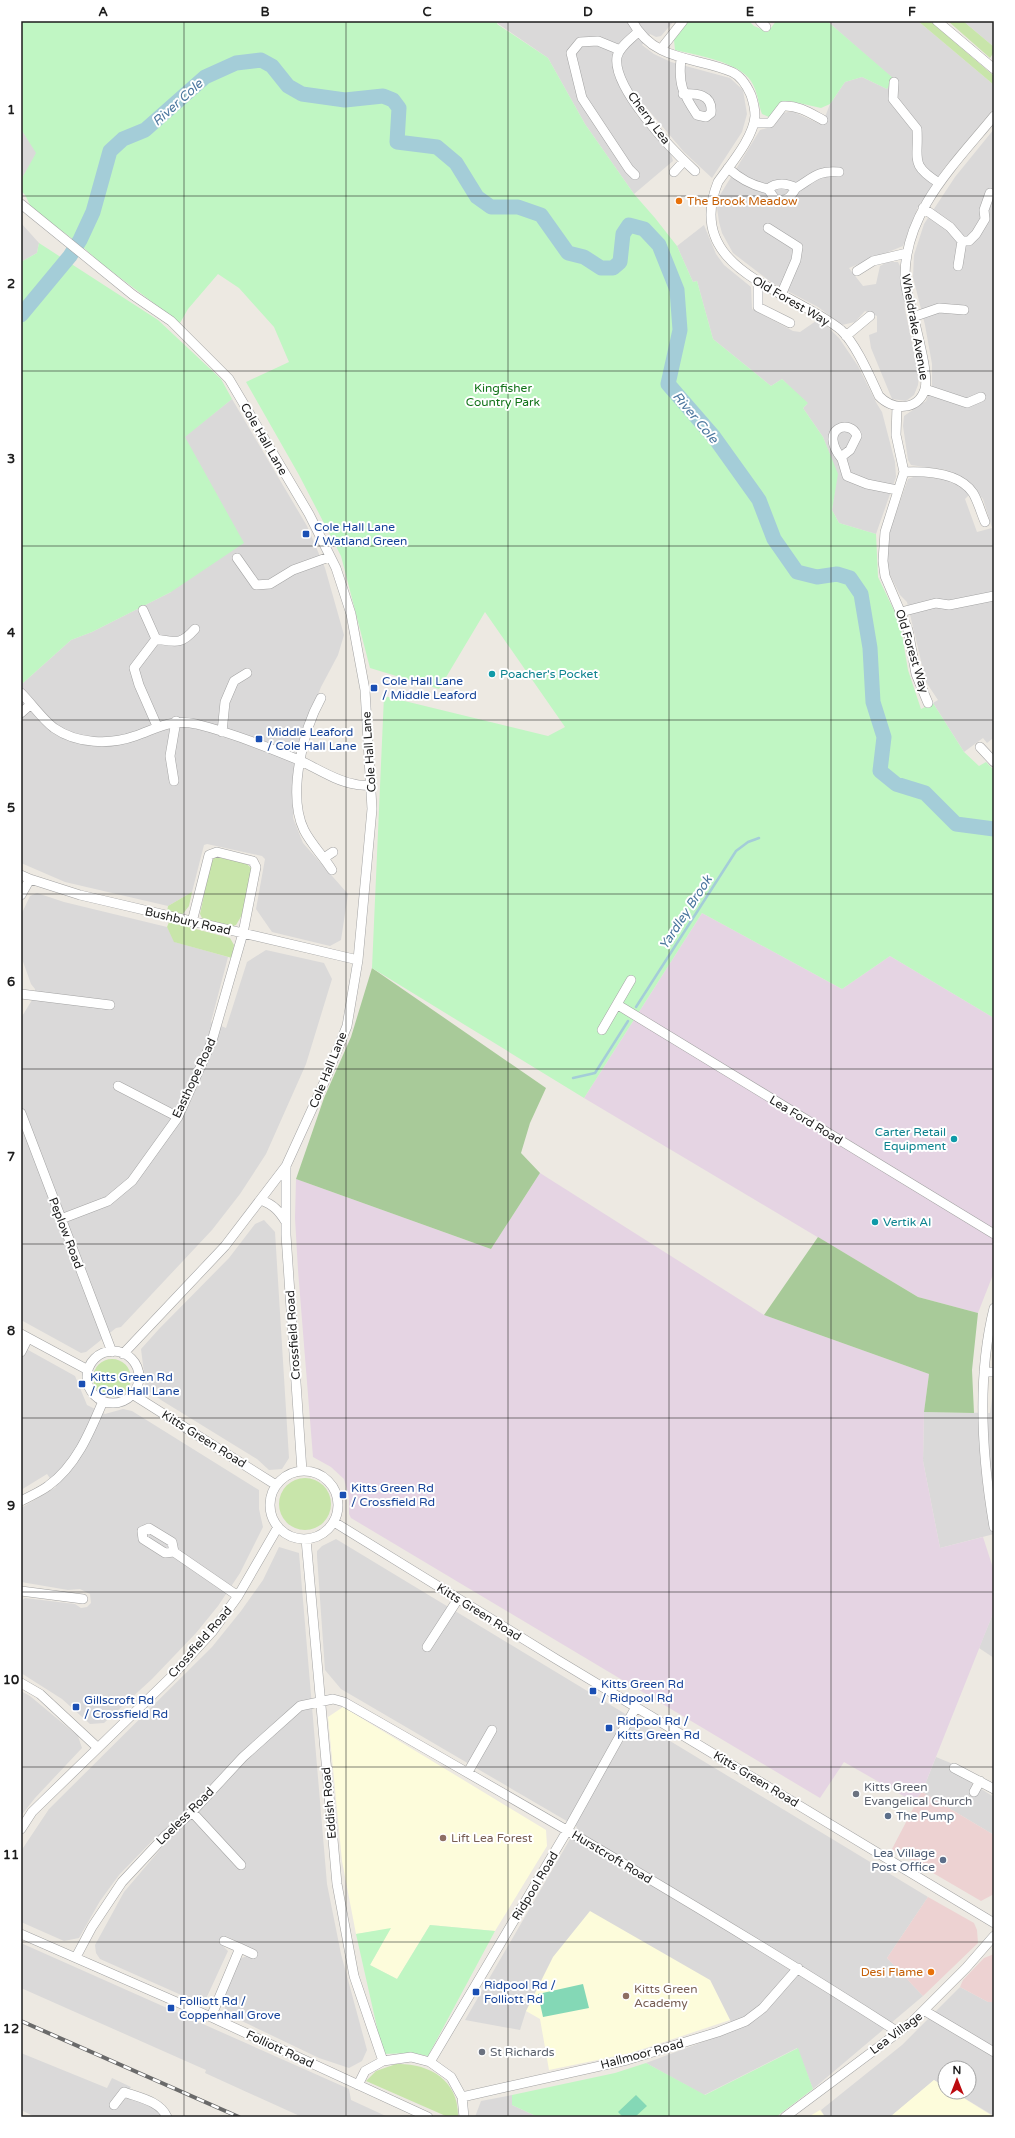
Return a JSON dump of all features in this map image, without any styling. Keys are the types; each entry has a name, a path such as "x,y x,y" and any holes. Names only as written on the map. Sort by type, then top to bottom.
{"street":[{"path":"632,21 638,32 661,49 681,59 733,72 744,81 754,108 754,123 770,124 783,106 790,106 804,110 823,120"},
{"path":"661,49 683,21"},
{"path":"937,21 994,68"},
{"path":"635,175 629,169 582,98 571,53 580,42 598,41 620,50 638,32"},
{"name":"Cherry Lea","path":"620,50 617,58 621,79 636,106 684,161 695,171"},
{"path":"681,59 679,75 683,94"},
{"path":"894,82 893,99 917,129 916,160 923,173 939,183"},
{"name":"Wheldrake Avenue","path":"897,407 904,407 912,404 920,398 925,389 923,361 905,282 907,254 914,228 939,183 994,116"},
{"name":"Old Forest Way","path":"754,123 748,136 718,182 712,198 710,210 712,226 718,242 730,259 758,284 820,316 846,336 879,396 886,403 897,407"},
{"path":"674,172 684,161"},
{"path":"728,168 741,179 753,186 768,189 775,199 783,201 790,197 796,188 816,174 830,171 839,172"},
{"path":"768,189 773,185 783,184 796,188"},
{"path":"924,208 950,227 962,240 969,241 976,234 985,219 984,210 990,193"},
{"name":"Cole Hall Lane","path":"21,204 133,295 171,321 229,379 309,514 329,557 336,568 351,614 364,678 372,785 372,809 358,960 347,1026 323,1085 286,1166 225,1246 123,1354"},
{"path":"768,228 798,247 796,260 781,295"},
{"path":"958,266 962,240"},
{"path":"857,270 874,260 907,254"},
{"path":"758,284 758,307 790,323"},
{"path":"913,317 939,308 964,310"},
{"path":"846,336 870,316"},
{"path":"925,389 968,403 981,397"},
{"path":"897,407 896,435 904,472 930,472 944,475 961,482 972,492 985,522"},
{"path":"841,457 847,476 867,484 897,490"},
{"name":"Old Forest Way","path":"904,472 897,490 885,532 883,561 885,576 902,612 908,630 916,674 928,703"},
{"path":"237,558 256,585 270,584 293,570 329,557"},
{"path":"902,612 936,603 949,605 994,596"},
{"path":"143,610 156,639"},
{"path":"156,639 174,642 186,639 195,629"},
{"path":"156,639 134,668 139,685 157,726"},
{"path":"222,732 225,702 234,680 247,673"},
{"path":"21,693 53,727 67,736 85,741 112,742 135,736 157,726 176,722 222,732 300,761 354,784 372,785"},
{"path":"321,698 312,713 300,761 296,793 298,812 304,831 332,870"},
{"path":"21,713 31,704"},
{"path":"174,781 170,756 176,722"},
{"path":"980,747 994,762"},
{"name":"Easthope Road","path":"61,1219 108,1201 132,1181 178,1117 212,1041 243,933 249,908 255,864 250,860 217,852 211,853 207,860 192,922"},
{"path":"324,858 333,852"},
{"name":"Bushbury Road","path":"21,874 30,879 80,895 358,960"},
{"path":"21,895 30,879"},
{"path":"602,1030 618,1005 631,980"},
{"path":"21,994 110,1005"},
{"name":"Lea Ford Road","path":"618,1005 994,1234"},
{"path":"118,1086 178,1117"},
{"name":"Peplow Road","path":"21,1113 112,1352"},
{"name":"Crossfield Road","path":"286,1166 287,1224 302,1471"},
{"path":"261,1200 273,1205 280,1212 287,1224"},
{"path":"994,1308 987,1336 984,1372 994,1527"},
{"path":"21,1352 25,1336 88,1370"},
{"path":"112,1352 123,1354 131,1360 137,1370 138,1380 132,1394 120,1402 111,1403 96,1397 89,1388 87,1380 88,1370 97,1357 112,1352"},
{"path":"984,1372 994,1372"},
{"name":"Kitts Green Road","path":"132,1394 276,1485"},
{"path":"21,1501 49,1485 68,1465 87,1440 103,1401"},
{"path":"302,1471 321,1476 333,1486 338,1507 334,1522 329,1529 319,1536 306,1539 291,1536 278,1527 272,1516 270,1504 276,1485 291,1474 302,1471"},
{"name":"Kitts Green Road","path":"334,1522 636,1707 994,1923"},
{"name":"Crossfield Road","path":"21,1829 32,1812 176,1671 216,1626 238,1596 278,1527"},
{"name":"Eddish Road","path":"306,1539 337,1884 354,1976 382,2061"},
{"path":"174,1552 238,1596"},
{"path":"21,1590 83,1599"},
{"path":"427,1647 458,1598"},
{"path":"21,1684 40,1694 97,1747"},
{"name":"Hurstcroft Road","path":"320,1701 333,1699 344,1702 468,1772 798,1968 898,2032"},
{"name":"Loeless Road","path":"76,1957 92,1927 122,1882 165,1836 192,1812 243,1757 300,1706 320,1701"},
{"name":"Ridpool Road","path":"430,2062 567,1831 636,1707"},
{"path":"468,1772 492,1730"},
{"path":"954,1768 994,1789"},
{"path":"974,1792 980,1781"},
{"path":"192,1812 242,1865"},
{"path":"994,1923 994,1931"},
{"name":"Folliott Road","path":"21,1934 211,2017 428,2117"},
{"name":"Lea Village","path":"785,2117 925,2011 994,1936"},
{"path":"224,1941 253,1954"},
{"path":"211,2017 240,1948"},
{"name":"Hallmoor Road","path":"462,2097 626,2060 718,2032 746,2021 763,2008 798,1968"},
{"path":"925,2011 994,2052"},
{"path":"358,2085 365,2071 382,2061 411,2057 430,2062 452,2077 462,2097 464,2117"},
{"path":"114,2105 124,2092 157,2104 163,2109 167,2117"}],"shaded area":[{"path":"499,21 674,21 661,36 656,37 650,34 642,45 654,54 671,62 730,78 743,90 747,114 742,132 712,178 684,152 645,106 635,113 671,154 673,161 634,194 585,124 548,58 497,23"},
{"path":"827,21 918,21 994,85 994,108 945,167 918,207 903,246 849,268 863,286 876,284 880,266 887,262 898,262 901,268 905,310 919,375 918,385 914,395 906,401 892,399 871,348 869,335 877,332 877,316 865,311 855,322 842,325 818,307 772,283 733,253 722,233 719,222 717,208 720,195 760,130 774,126 783,113 788,112 794,112 822,125 830,104 845,82 862,77 887,89 892,78"},
{"path":"963,21 994,21 994,47"},
{"path":"21,129 37,153 21,180"},
{"path":"994,129 994,740 992,739 987,743 983,738 964,752 933,703 938,700 926,682 907,602 900,595 889,573 887,558 888,535 908,479 916,476 958,481 969,495 965,499 977,532 992,528 983,499 965,480 946,470 911,465 908,460 903,426 904,416 926,401 932,386 932,364 925,325 913,277 914,255 924,224 955,177"},
{"path":"21,223 39,243 37,253 21,262"},
{"path":"704,225 716,254 724,265 751,287 752,309 793,331 800,332 816,321 828,327 839,338 858,366 882,412 895,462 896,477 876,534 839,523 832,510 837,474 823,437 803,408 807,404 782,379 771,386 713,339 697,281 693,282 677,246"},
{"path":"232,399 307,526 325,568 344,635 338,655 321,687 296,751 293,818 303,843 348,894 341,940 330,946 272,932 256,909 265,859 262,856 207,844 204,845 192,892 168,906 65,882 21,863 21,681 23,683 71,640 92,632 171,592 184,437"},
{"path":"37,893 64,902 167,927 175,942 228,957 211,1022 226,1028 247,962 266,950 324,963 332,979 306,1064 266,1154 240,1194 212,1230 121,1327 116,1328 86,1352 81,1353 21,1320 21,1018 32,1000 36,999 35,989 31,984 21,956 21,915 30,896"},
{"path":"702,913 842,989 890,956 994,1018 994,1272 978,1313 918,1297 584,1098"},
{"path":"540,1173 764,1315 929,1374 924,1412 923,1461 940,1548 983,1537 994,1571 994,1611 922,1792 914,1802 844,1762 820,1798 351,1518 349,1514 349,1497 344,1479 331,1467 313,1457 298,1270 295,1218 296,1179 491,1249"},
{"path":"264,1220 275,1232 289,1458 282,1469 269,1470 257,1459 161,1400 146,1389 141,1349 229,1258 255,1224"},
{"path":"21,1346 75,1376 87,1405 105,1414 123,1409 132,1411 259,1490 259,1509 263,1527 240,1573 218,1606 196,1633 152,1679 104,1723 90,1724 62,1699 21,1673 21,1601 25,1598 75,1604 81,1608 87,1607 91,1603 90,1594 80,1589 68,1590 21,1582 21,1508 56,1487 47,1474 21,1490"},
{"path":"994,1385 994,1534 940,1548 923,1461 924,1412 990,1413"},
{"path":"336,1539 928,1897 887,1958 923,1996 813,2089 797,2048 704,2095 646,2063 735,2030 710,1980 526,2011 520,2030 465,2020 577,1827 341,1689 325,1670 317,1551 322,1546"},
{"path":"279,1547 299,1553 327,1884 341,1954 367,2050 362,2061 349,2068 319,2058 227,2014 223,2002 239,1959 247,1956 252,1958 256,1951 226,1936 222,1945 228,1951 205,2001 197,2002 100,1959 96,1953 95,1945 124,1892 163,1846 155,1838 119,1875 100,1901 79,1938 64,1941 21,1922 21,1851 49,1809 212,1647 241,1611 263,1580"},
{"path":"994,1611 994,1658 979,1648"},
{"path":"21,1691 30,1696 78,1736 82,1748 35,1798 21,1816"},
{"name":"Lift Lea Forest","path":"343,1707 546,1830 547,1846 495,1931 430,1925 397,1979 370,1965 390,1929 356,1934 342,1861 328,1717"},
{"path":"936,1757 953,1764 951,1770 994,1797 994,1835 922,1792"},
{"path":"922,1792 994,1835 994,1894 981,1901 892,1849 916,1803 914,1802"},
{"path":"928,1897 974,1923 977,1930 978,1943 923,1996 887,1958"},
{"name":"Kitts Green Academy","path":"590,1911 710,1980 730,2020 631,2053 549,2070 540,2019 526,2011 553,1957"},
{"path":"21,1943 349,2089 351,2100 388,2117 302,2117 205,2073 206,2070 21,1988"},
{"path":"994,1954 994,2002 988,2002 960,1987 963,1980 984,1958"},
{"path":"960,1987 988,2002 994,2002 994,2116 967,2100 977,2100 977,2060 937,2060 937,2082 934,2080 890,2117 825,2117 821,2110 902,2045"},
{"path":"21,2053 107,2088 112,2078 131,2087 126,2095 161,2111 164,2117 35,2117 21,2110"},
{"path":"934,2080 937,2082 937,2100 967,2100 994,2117 890,2117"},
{"path":"512,2095 512,2105 538,2117 475,2117 481,2101"},
{"path":"820,2110 825,2117 810,2116"}],"green space":[{"name":"Kingfisher Country Park","path":"21,21 498,21 497,24 548,58 585,124 634,194 677,246 693,282 697,281 713,339 771,386 782,379 808,403 803,408 823,437 838,474 832,510 839,523 876,534 878,577 900,623 908,670 921,709 933,703 964,752 979,766 986,762 994,770 994,1018 890,956 842,989 702,913 584,1098 372,968 384,696 548,736 565,727 485,612 439,689 370,668 341,556 299,475 246,382 289,362 274,327 239,288 218,274 188,309 180,323 98,261 83,247 41,215 31,206 21,191 21,180 36,153 21,129"},
{"path":"689,21 749,21 754,26 768,32 776,21 827,21 893,78 887,89 862,77 845,82 830,104 821,108 790,101 783,102 769,117 762,114 755,89 745,74 716,60 675,50 674,40"},
{"path":"918,21 930,21 994,76 994,85"},
{"path":"948,21 963,21 994,47 994,52 990,58"},
{"path":"39,243 158,320 221,379 232,399 185,437 244,543 171,592 92,632 71,640 23,683 21,681 21,262 37,253"},
{"path":"216,857 246,863 252,869 242,915 236,925 231,927 203,920 200,914 211,861"},
{"path":"192,892 189,906 182,915 167,912 168,906"},
{"path":"169,922 230,938 234,945 232,958 174,942 167,927"},
{"path":"372,968 546,1088 530,1123 521,1153 540,1173 491,1249 296,1179 324,1098 351,1037"},
{"path":"818,1237 918,1297 978,1313 972,1370 974,1413 924,1412 929,1374 764,1315"},
{"path":"108,1359 116,1359 123,1362 128,1367 131,1378 128,1389 123,1394 116,1397 108,1397 101,1394 96,1389 93,1382 93,1374 96,1367 101,1362"},
{"path":"300,1478 310,1478 324,1485 331,1499 331,1509 324,1523 310,1530 300,1530 290,1526 283,1519 279,1509 279,1499 283,1489 290,1482"},
{"path":"430,1925 495,1931 428,2056 413,2053 383,2054 356,1934 391,1928 370,1965 397,1979"},
{"path":"583,1984 589,2008 543,2017 538,1994"},
{"path":"798,2048 813,2089 776,2117 538,2117 512,2105 512,2095 615,2073 646,2063 705,2095"},
{"path":"396,2064 408,2064 420,2067 440,2076 448,2084 453,2093 457,2104 458,2117 448,2117 366,2081 376,2071"},
{"path":"636,2095 647,2106 635,2117 623,2117 618,2112"}],"waterway":[{"name":"River Cole","path":"21,315 70,256 80,240 93,212 110,151 123,139 145,130 205,77 236,63 261,60 272,66 288,86 302,94 345,100 383,96 393,100 399,108 397,142 437,147 456,163 477,197 491,207 518,207 541,215 568,253 584,257 601,268 613,268 620,262 623,234 629,225 644,229 659,245 677,290 680,330 668,384 714,437 759,500 774,539 797,572 817,577 837,574 850,578 861,594 870,648 873,702 884,737 880,771 896,784 925,793 956,824 994,829"},
{"name":"Yardley Brook","path":"636,1007 736,851 748,842 759,838"},
{"name":"Yardley Brook","path":"573,1078 595,1073 628,1021"}],"railway":[{"path":"21,2021 239,2117"}],"place":[{"name":"The Brook Meadow","path":"679,201"},
{"name":"Cole Hall Lane / Watland Green","path":"306,534"},
{"name":"Poacher's Pocket","path":"492,674"},
{"name":"Cole Hall Lane / Middle Leaford","path":"374,688"},
{"name":"Middle Leaford / Cole Hall Lane","path":"259,739"},
{"name":"Carter Retail Equipment","path":"954,1139"},
{"name":"Vertik Al","path":"875,1222"},
{"name":"Kitts Green Rd / Cole Hall Lane","path":"82,1384"},
{"name":"Kitts Green Rd / Crossfield Rd","path":"343,1495"},
{"name":"Kitts Green Rd / Ridpool Rd","path":"593,1691"},
{"name":"Gillscroft Rd / Crossfield Rd","path":"76,1707"},
{"name":"Ridpool Rd / Kitts Green Rd","path":"609,1728"},
{"name":"Kitts Green Evangelical Church","path":"856,1794"},
{"name":"The Pump","path":"888,1816"},
{"name":"Lift Lea Forest","path":"443,1838"},
{"name":"Lea Village Post Office","path":"943,1860"},
{"name":"Desi Flame","path":"931,1972"},
{"name":"Ridpool Rd / Folliott Rd","path":"476,1992"},
{"name":"Kitts Green Academy","path":"626,1996"},
{"name":"Folliott Rd / Coppenhall Grove","path":"171,2008"},
{"name":"St Richards","path":"482,2052"}]}
